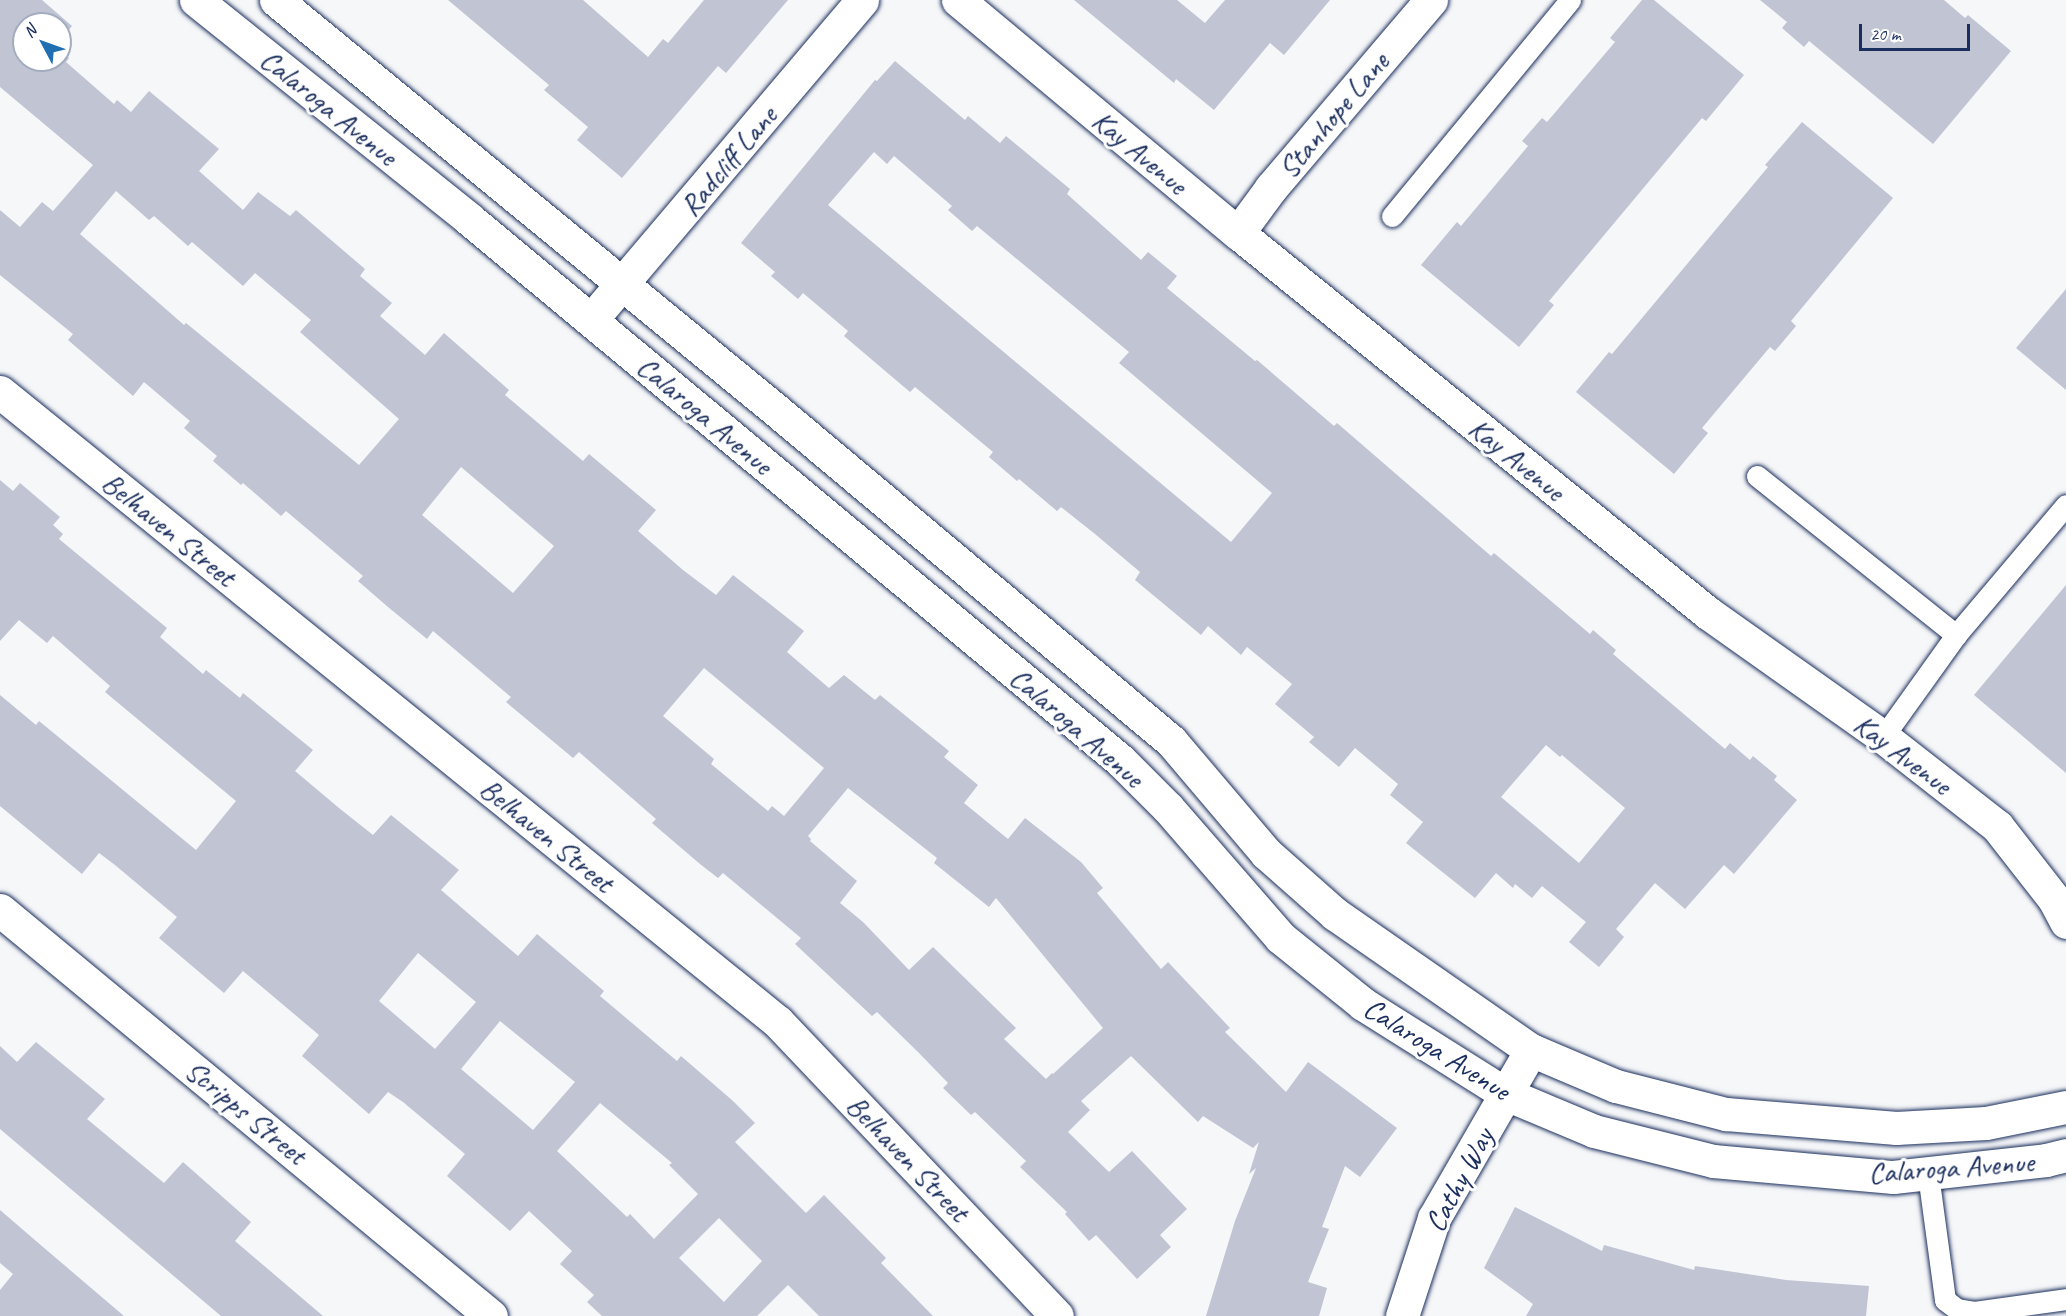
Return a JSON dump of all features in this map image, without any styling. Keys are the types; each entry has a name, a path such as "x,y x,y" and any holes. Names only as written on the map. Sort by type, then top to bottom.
{"street":[{"name":"Calaroga Avenue","path":"196,0 591,320 1120,760 1168,808 1281,938 1363,1004 1506,1094 1594,1131 1713,1161 1893,1177 2046,1160 2066,1155"},
{"name":"Calaroga Avenue","path":"276,0 786,418 1171,741 1266,853 1335,914 1531,1050 1616,1086 1726,1114 1896,1128 1986,1123 2066,1107"},
{"name":"Radcliff Lane","path":"591,320 862,0"},
{"name":"Kay Avenue","path":"958,0 1238,233 1708,614 1883,737 1996,826 2054,899 2066,922"},
{"name":"Stanhope Lane","path":"1238,233 1271,188 1431,0"},
{"name":"Belhaven Street","path":"0,392 778,1022 1058,1316"},
{"name":"Scripps Street","path":"0,910 491,1316"},
{"name":"Cathy Way","path":"1402,1316 1434,1218 1531,1050"}],"lane":[{"path":"1392,216 1570,0"},
{"path":"1757,476 1956,635"},
{"path":"1883,737 1956,635 2066,505"},
{"path":"1928,1174 1945,1300 1957,1310 1974,1312 2066,1299"}],"building":[{"path":"0,0 42,0 56,12 12,12 12,72 72,72 72,67 114,104 117,100 131,112 149,91 219,149 199,171 243,210 258,192 290,216 296,210 365,269 360,276 392,303 380,316 425,355 444,333 509,390 505,395 583,461 589,454 656,510 638,531 683,570 716,595 733,575 804,631 787,652 829,688 844,675 875,700 880,695 949,751 944,757 978,785 964,803 1008,839 1025,818 1081,862 1103,888 1097,893 1161,969 1168,962 1230,1028 1225,1032 1286,1092 1308,1062 1397,1128 1360,1177 1345,1166 1322,1227 1329,1229 1308,1282 1327,1288 1319,1316 1206,1316 1235,1221 1256,1168 1249,1174 1259,1142 1253,1148 1203,1116 1198,1122 1131,1056 1081,1101 1090,1110 1068,1132 1109,1172 1132,1151 1187,1209 1160,1235 1171,1247 1137,1279 1096,1235 1089,1241 1065,1214 1067,1212 1020,1167 1026,1161 975,1112 971,1115 943,1088 948,1083 919,1053 877,1012 872,1016 795,944 801,938 723,873 718,878 700,864 652,823 656,819 579,752 573,758 506,702 511,697 433,631 427,639 388,607 358,581 363,576 286,511 281,516 243,483 241,485 213,461 217,456 184,428 190,421 144,382 133,396 68,340 73,334 0,275 0,210 20,227 42,202 53,211 93,165 0,87","holes":["116,191 149,220 154,216 188,246 192,242 243,286 255,273 311,320 300,332 399,419 359,465 186,323 184,325 80,234","461,467 554,546 513,593 422,515","704,668 824,768 784,816 772,806 768,811 711,764 714,759 663,716","848,788 937,858 934,863 989,907 996,898 1103,1028 1046,1079 1004,1039 1016,1028 933,947 909,970 863,922 840,903 857,881 810,841 808,836"]},
{"path":"448,0 583,0 648,57 663,39 668,43 704,0 788,0 726,73 718,66 622,178 577,140 588,127 544,90 549,85"},
{"path":"1074,0 1177,0 1205,23 1225,0 1330,0 1284,55 1270,43 1214,110 1176,79 1174,83"},
{"path":"1642,0 1654,0 1744,75 1706,121 1702,118 1549,301 1554,305 1519,347 1421,265 1457,222 1461,226 1528,146 1522,141 1542,118 1547,122 1615,42 1610,38"},
{"path":"1760,0 1944,0 1965,18 1968,15 2011,51 1933,144 1809,41 1804,47 1782,28 1787,22"},
{"path":"895,61 965,120 968,116 1000,143 1006,136 1070,189 1067,194 1141,260 1148,252 1177,276 1167,288 1255,361 1257,360 1334,426 1337,423 1491,556 1494,553 1590,634 1593,630 1616,650 1613,654 1725,749 1730,743 1750,760 1753,756 1777,776 1774,780 1797,800 1734,874 1724,865 1685,909 1655,883 1616,929 1624,937 1599,967 1569,942 1586,922 1542,886 1532,898 1515,884 1513,888 1496,873 1475,898 1406,843 1423,822 1390,795 1398,784 1355,748 1339,767 1309,742 1314,737 1275,704 1292,684 1247,647 1241,655 1208,626 1201,635 1135,580 1140,572 1061,507 1057,511 1019,479 1017,481 989,457 993,452 915,387 910,392 844,336 848,331 803,293 798,299 771,276 775,272 741,243 875,80 877,81","holes":["874,152 887,164 894,156 952,206 948,210 972,231 977,226 1129,352 1119,363 1272,493 1231,542 828,205","1546,745 1560,757 1562,755 1625,808 1579,863 1501,797"]},
{"path":"1802,122 1893,198 1791,321 1796,326 1775,351 1770,347 1702,428 1708,433 1674,474 1576,392 1609,352 1612,354 1768,167 1765,165"},
{"path":"2066,289 2066,390 2016,348"},
{"path":"0,480 13,491 20,483 60,517 53,525 63,534 59,539 167,628 160,637 203,674 206,670 240,698 243,693 313,750 295,771 373,835 391,815 459,870 441,890 518,956 537,934 604,991 600,996 677,1061 681,1056 733,1101 755,1123 735,1142 806,1213 824,1195 886,1258 881,1263 933,1316 819,1316 788,1285 757,1316 602,1316 587,1302 594,1295 560,1264 572,1251 529,1211 510,1231 447,1176 465,1154 388,1092 369,1114 302,1056 319,1035 243,971 224,993 159,938 177,917 115,865 99,853 82,874 0,806 0,695 36,725 39,721 196,850 236,801 105,692 110,686 53,636 47,643 19,620 0,641","holes":["418,953 476,1002 435,1049 379,1001","500,1021 575,1082 533,1130 461,1069","600,1103 672,1163 669,1165 698,1194 654,1239 630,1214 627,1217 557,1151","719,1218 762,1261 724,1302 679,1258"]},
{"path":"2066,585 2066,773 1974,695"},
{"path":"36,1042 105,1099 87,1119 164,1183 183,1162 251,1222 235,1241 323,1316 221,1316 0,1129 0,1046 17,1062"},
{"path":"1515,1207 1602,1251 1604,1245 1694,1270 1695,1266 1786,1280 1869,1286 1866,1316 1526,1316 1533,1304 1484,1268"},
{"path":"0,1210 124,1316 0,1316 0,1290 13,1274 0,1263"}]}
